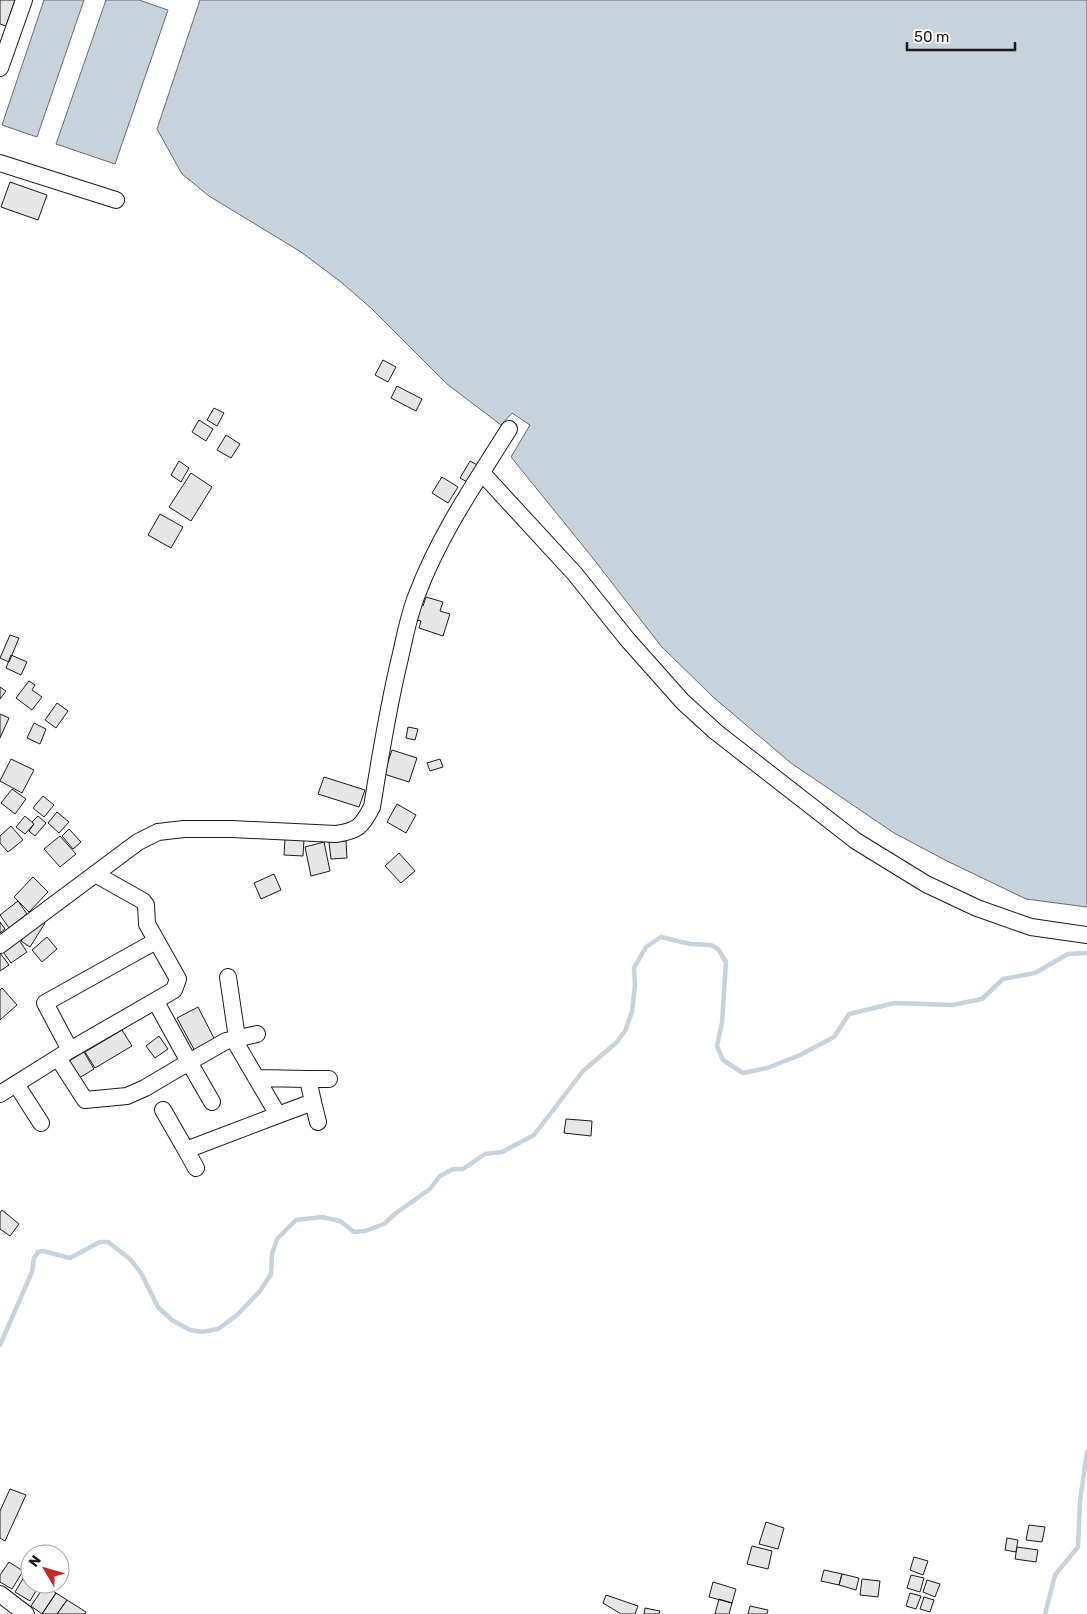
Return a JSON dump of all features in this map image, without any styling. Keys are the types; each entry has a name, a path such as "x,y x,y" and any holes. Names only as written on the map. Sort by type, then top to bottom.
{"street":[{"path":"0,68 24,0"},
{"path":"0,164 116,200"},
{"path":"0,944 138,842 158,832 184,829 232,829 336,834 352,831 364,823 372,807 393,686 417,593 431,560 509,429"},
{"path":"482,473 575,574 627,639 683,702 716,732 856,841 926,884 977,908 1031,926 1083,933"},
{"path":"0,1094 174,990 178,979 147,924 146,905 143,901 95,874"},
{"path":"156,941 45,1003 64,1054 85,1100 127,1096 145,1088 226,1041 257,1034"},
{"path":"228,977 237,1044 278,1115"},
{"path":"156,1002 212,1102"},
{"path":"256,1078 329,1079"},
{"path":"308,1079 318,1122"},
{"path":"16,1084 41,1123"},
{"path":"186,1150 313,1102"},
{"path":"163,1110 196,1168"},
{"path":"0,1594 26,1614"}],"shaded area":[{"path":"44,0 84,0 37,137 2,125"},
{"path":"106,0 139,0 168,10 115,164 56,144"},
{"path":"200,0 1087,0 1087,907 1026,899 947,861 894,833 791,763 713,697 661,646 511,457 530,425 512,413 501,425 447,384 372,309 341,282 301,252 209,196 182,174 157,129"}],"building":[{"path":"0,0 15,0 6,26 0,24"},
{"path":"10,182 47,195 38,220 1,207"},
{"path":"383,360 396,367 388,382 375,375"},
{"path":"397,386 422,399 416,411 391,398"},
{"path":"214,408 224,413 217,426 207,420"},
{"path":"199,420 213,429 206,441 192,432"},
{"path":"226,435 240,444 231,458 217,450"},
{"path":"179,461 189,468 181,482 171,475"},
{"path":"470,461 479,466 469,483 460,478"},
{"path":"191,473 212,487 191,521 169,507"},
{"path":"442,477 458,487 448,503 432,493"},
{"path":"160,514 183,527 171,548 148,535"},
{"path":"426,597 443,602 440,611 450,614 443,636 419,628 421,621 414,619 418,604 423,606"},
{"path":"10,635 19,638 9,662 0,658"},
{"path":"11,655 27,662 21,675 6,668"},
{"path":"29,681 35,685 32,690 42,697 32,710 16,698"},
{"path":"0,687 6,691 0,699"},
{"path":"57,703 68,711 56,728 45,720"},
{"path":"0,714 9,718 0,738"},
{"path":"34,723 46,729 40,744 27,738"},
{"path":"408,727 418,729 415,740 406,738"},
{"path":"392,750 417,758 409,782 384,774"},
{"path":"11,759 34,770 22,793 0,781"},
{"path":"440,759 443,767 430,771 427,763"},
{"path":"324,777 365,790 359,807 318,794"},
{"path":"12,789 26,799 15,814 1,803"},
{"path":"43,796 54,805 44,817 33,808"},
{"path":"397,804 416,815 406,833 387,822"},
{"path":"57,812 69,822 59,833 48,823"},
{"path":"25,816 34,824 25,834 16,827"},
{"path":"38,816 46,823 35,836 29,831 34,824 32,822"},
{"path":"11,826 23,840 8,852 0,843 0,836"},
{"path":"69,829 81,842 73,849 62,836"},
{"path":"60,836 76,854 60,867 44,849"},
{"path":"285,838 304,839 303,856 284,855"},
{"path":"346,841 347,858 331,859 329,842"},
{"path":"324,842 330,871 311,876 305,847"},
{"path":"399,853 415,871 401,883 385,866"},
{"path":"274,874 281,890 261,899 254,883"},
{"path":"33,877 48,892 29,912 14,897"},
{"path":"18,901 27,914 9,928 0,915"},
{"path":"38,920 45,923 30,947 21,941 29,927"},
{"path":"0,922 5,929 0,933"},
{"path":"17,937 27,952 11,963 1,949"},
{"path":"47,937 57,949 42,962 32,950"},
{"path":"0,953 9,965 0,971"},
{"path":"2,988 17,1005 0,1020 0,990"},
{"path":"198,1007 216,1042 196,1053 177,1018"},
{"path":"122,1030 132,1046 95,1068 85,1052"},
{"path":"159,1036 168,1049 155,1058 146,1046"},
{"path":"84,1052 94,1069 79,1078 69,1061"},
{"path":"566,1119 592,1121 591,1136 564,1133"},
{"path":"2,1210 19,1224 10,1236 0,1229 0,1213"},
{"path":"10,1489 26,1495 5,1541 0,1538 0,1511"},
{"path":"766,1522 784,1528 778,1549 759,1544"},
{"path":"1029,1525 1045,1527 1042,1542 1026,1540"},
{"path":"1007,1538 1018,1540 1016,1552 1005,1550"},
{"path":"752,1546 772,1551 768,1569 747,1564"},
{"path":"1017,1547 1038,1550 1036,1562 1015,1559"},
{"path":"914,1557 928,1561 923,1575 910,1570"},
{"path":"9,1562 20,1569 20,1576 12,1589 0,1582 0,1575"},
{"path":"824,1570 842,1574 839,1585 821,1581"},
{"path":"842,1574 859,1578 856,1590 839,1585"},
{"path":"911,1575 924,1578 920,1592 907,1588"},
{"path":"862,1579 880,1581 878,1597 860,1595"},
{"path":"927,1580 940,1584 935,1597 923,1592"},
{"path":"713,1582 736,1589 732,1603 709,1597"},
{"path":"20,1584 20,1594 34,1594 30,1601 15,1592"},
{"path":"910,1593 921,1596 916,1609 906,1606"},
{"path":"39,1594 55,1594 42,1614 31,1606"},
{"path":"55,1594 67,1600 57,1614 42,1614"},
{"path":"606,1595 638,1606 635,1614 621,1614 603,1603"},
{"path":"924,1597 934,1600 930,1612 920,1609"},
{"path":"719,1599 732,1603 729,1614 715,1614"},
{"path":"67,1600 86,1612 85,1614 57,1614"},
{"path":"750,1606 768,1610 767,1614 748,1614"},
{"path":"645,1608 660,1611 659,1614 644,1614"}],"waterway":[{"path":"0,1345 32,1272 34,1258 38,1252 43,1251 70,1258 100,1242 108,1242 130,1259 141,1273 158,1307 172,1320 190,1330 202,1332 218,1329 237,1315 260,1291 271,1274 272,1254 277,1239 296,1220 322,1217 340,1221 354,1232 365,1231 384,1224 430,1189 440,1176 453,1169 463,1169 485,1154 502,1152 534,1135 583,1071 617,1042 625,1031 632,1012 635,985 634,968 646,947 661,937 690,944 711,945 718,949 726,962 722,1023 717,1046 723,1060 743,1073 767,1068 800,1055 834,1037 849,1014 895,1003 952,1005 982,999 1003,979 1035,973 1068,954 1087,953"},
{"path":"1045,1614 1055,1575 1078,1547 1080,1501 1087,1452"}]}
